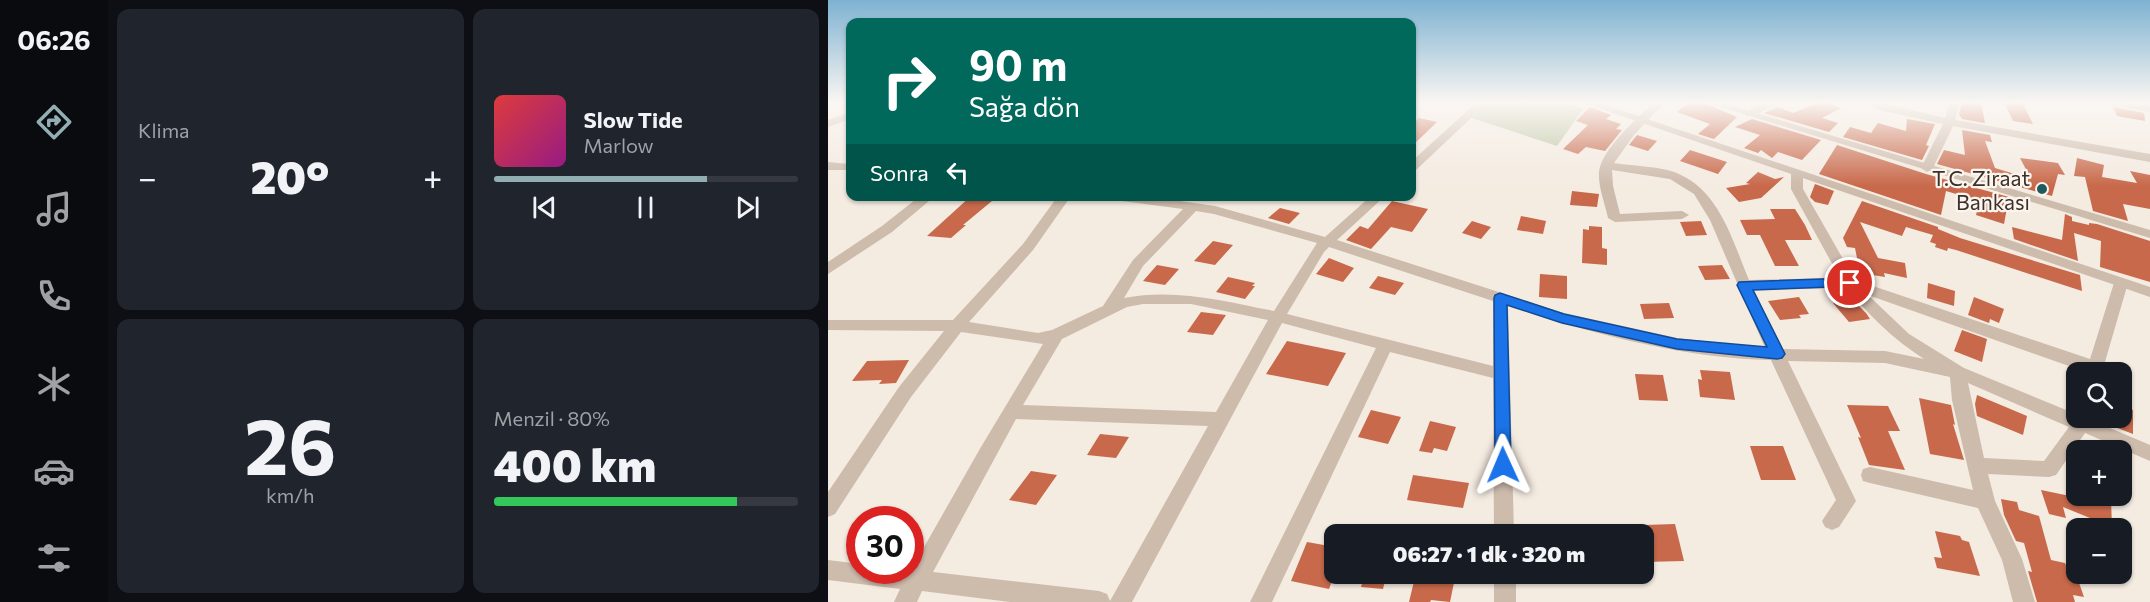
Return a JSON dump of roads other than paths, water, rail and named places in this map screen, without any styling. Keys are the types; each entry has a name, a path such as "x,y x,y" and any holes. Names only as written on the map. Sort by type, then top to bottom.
{"street":[{"path":"1416,162 1452,130"},
{"path":"1633,130 1606,165 1605,180 1615,218 1682,215"},
{"path":"1670,130 2150,292"},
{"path":"1817,130 1927,168 2150,234"},
{"path":"1927,168 1945,130"},
{"path":"1994,130 2150,158"},
{"path":"1606,165 1674,176 1699,192 1717,220 1744,285 1846,501 1832,520"},
{"path":"828,166 846,167"},
{"path":"1797,174 1797,189 1850,283 1874,311 1903,338 1958,372"},
{"path":"828,269 887,230 923,201"},
{"path":"828,508 905,392 957,326 1028,248 1061,201"},
{"path":"1150,201 1215,210 1328,242 1562,318 1677,344 1777,354 1886,357 1958,372 2066,413"},
{"path":"1120,602 1278,317 1319,249 1373,201"},
{"path":"1109,309 1138,263 1193,207"},
{"path":"1744,285 1850,283 2074,362"},
{"path":"2096,362 2121,283"},
{"path":"828,325 957,326 1038,339 1056,335 1123,303 1143,298 1191,299 1278,317 1501,374"},
{"path":"1500,298 1504,524"},
{"path":"924,572 1011,412 1056,335"},
{"path":"1261,602 1386,344"},
{"path":"1958,372 1961,400 1985,501 2012,559 2024,602"},
{"path":"1011,412 1223,419"},
{"path":"1976,465 2049,469 2077,428"},
{"path":"2099,428 2150,453"},
{"path":"1870,475 1985,501"},
{"path":"828,570 846,572"},
{"path":"924,582 1099,602"},
{"path":"905,602 917,584"},
{"path":"1505,584 1505,602"}],"place":[{"name":"T.C. Ziraat Bankası","path":"2042,189"}]}
